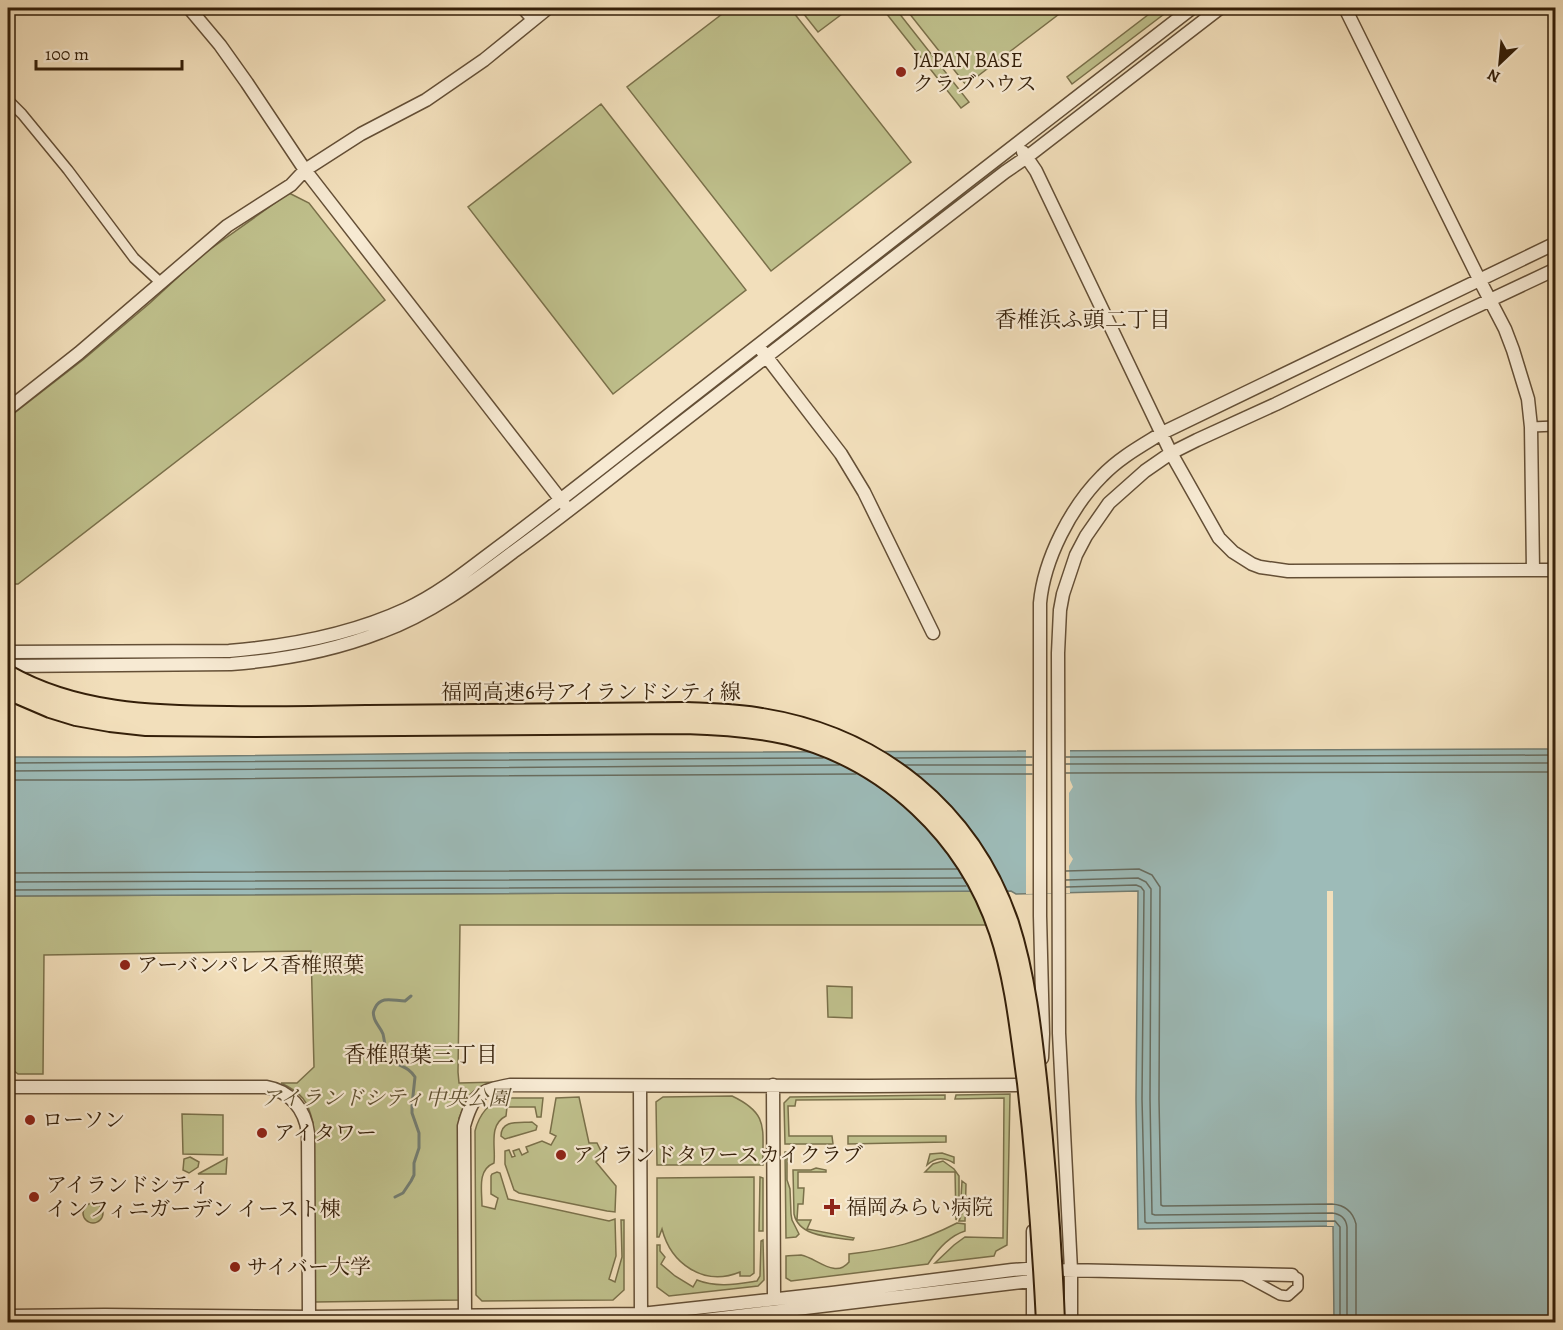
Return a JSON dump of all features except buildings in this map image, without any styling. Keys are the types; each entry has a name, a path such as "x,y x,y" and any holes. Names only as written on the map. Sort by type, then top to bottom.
{"highway":[{"name":"福岡高速6号アイランドシティ線","path":"8,674 35,688 80,703 147,713 268,716 674,711 730,713 762,716 819,730 871,754 916,784 957,826 968,840 992,882 1010,923 1021,963 1034,1042 1052,1227 1056,1323"},
{"name":"福岡高速6号アイランドシティ線","path":"8,691 39,705 76,717 146,727 729,726 789,736 839,754 863,766 907,796 956,848 989,908 998,930 1015,1004 1031,1126 1045,1323"}],"street":[{"path":"189,8 220,45 305,170 569,510"},
{"path":"523,8 532,19"},
{"path":"8,409 80,353 227,226 291,185 305,170 361,135 426,100 484,60 548,8"},
{"path":"8,652 229,651 262,648 334,635 378,621 435,594 561,500 1191,8"},
{"path":"8,666 263,662 339,646 382,632 441,603 483,575 569,510 1220,8"},
{"path":"1345,8 1506,329 1528,399 1531,427 1533,570"},
{"path":"8,100 68,170 134,258 161,283"},
{"path":"1016,144 1036,171 1171,453 1225,545 1243,559 1260,567 1288,571 1556,570"},
{"path":"1033,1323 1032,1236 1043,1034 1040,916 1039,626 1041,589 1066,525 1083,497 1102,476 1129,453 1162,433 1556,243"},
{"path":"1071,1323 1071,1270 1059,1033 1058,653 1060,610 1076,555 1109,503 1145,471 1171,453 1556,269"},
{"path":"758,345 841,454 864,492 933,633"},
{"path":"1531,427 1556,426"},
{"path":"465,1316 464,1126 474,1100 492,1088 510,1085 1040,1084"},
{"path":"773,1085 774,1298"},
{"path":"640,1086 641,1320"},
{"path":"8,1087 266,1087 290,1096 304,1117 308,1133 309,1317"},
{"path":"8,1316 465,1316 641,1320 774,1298 1032,1268 1292,1275 1298,1278 1298,1287 1288,1296 1243,1275"},
{"path":"688,1323 1033,1281 1071,1270"}],"green space":[{"path":"730,8 790,8 911,162 771,271 627,87"},
{"path":"799,8 850,8 818,32"},
{"path":"882,8 895,8 969,102 961,108"},
{"path":"905,8 1067,8 966,85"},
{"path":"1157,8 1172,8 1072,84 1067,77"},
{"path":"601,104 746,290 613,394 468,207"},
{"path":"289,193 309,203 385,300 18,584 8,584 8,418 84,359 202,255"},
{"name":"アイランドシティ中央公園","path":"996,891 996,925 460,925 459,1083 499,1082 473,1093 459,1118 459,1300 315,1302 313,1123 303,1098 281,1083 297,1083 314,1067 311,951 44,955 43,1074 18,1074 13,1070 12,956 8,955 8,896"},
{"path":"827,986 852,987 852,1018 828,1017"},
{"path":"1010,1094 1007,1245 996,1251 994,1256 935,1263 965,1237 1003,1238 1004,1098 955,1099 956,1095"},
{"path":"945,1095 945,1099 796,1100 795,1106 788,1106 789,1136 832,1136 833,1144 785,1144 784,1103 790,1097"},
{"path":"732,1096 753,1109 758,1116 763,1132 763,1165 657,1165 656,1102 663,1097"},
{"name":"アイランドタワースカイクラブ","path":"579,1097 589,1143 597,1143 603,1155 596,1162 616,1186 615,1212 519,1193 514,1190 505,1164 505,1151 509,1150 512,1157 515,1156 513,1151 519,1149 522,1155 528,1152 526,1147 542,1141 551,1145 556,1136 550,1133 556,1098"},
{"path":"506,1098 543,1098 541,1117 537,1117 535,1107 507,1107 506,1116 500,1120 495,1131 494,1163 485,1170 483,1175 482,1206 495,1209 498,1198 491,1194 491,1176 497,1172 500,1173 508,1199 609,1221 615,1219 616,1256 609,1279 615,1282 622,1257 621,1220 624,1220 624,1290 613,1300 482,1301 476,1295 475,1131 486,1110 495,1102"},
{"path":"182,1114 223,1115 223,1155 183,1154"},
{"path":"532,1122 537,1126 536,1130 505,1139 501,1136 504,1127 508,1124"},
{"path":"848,1136 946,1136 946,1142 848,1144"},
{"path":"785,1152 787,1152 787,1180 790,1189 792,1220 799,1234 796,1237 786,1238"},
{"path":"942,1153 954,1157 954,1163 940,1159 927,1165 930,1154"},
{"path":"190,1157 199,1162 198,1167 189,1173 183,1170 184,1159"},
{"path":"227,1158 226,1174 198,1174"},
{"path":"943,1161 954,1169 959,1176 959,1211 956,1220 955,1172 925,1172 933,1164"},
{"path":"816,1168 826,1170 826,1172 798,1172 798,1188 804,1188 803,1204 798,1204 797,1220 811,1220 807,1229 854,1238 853,1240 818,1235 803,1228 797,1222 794,1214 793,1170"},
{"path":"754,1177 754,1273 750,1276 740,1276 740,1272 714,1277 702,1274 681,1262 673,1253 662,1229 657,1237 657,1178"},
{"path":"760,1177 763,1178 763,1231 759,1231"},
{"path":"962,1181 966,1184 965,1221 959,1221 963,1211"},
{"path":"93,1203 100,1206 103,1213 100,1220 93,1223 86,1220 83,1213 86,1206"},
{"path":"957,1223 965,1224 965,1231 944,1244 928,1264 791,1281 786,1278 786,1256 801,1255 832,1268 844,1267 849,1262 849,1254 904,1244 930,1236"},
{"path":"763,1240 764,1280 758,1286 669,1296 657,1287 657,1245 660,1245 660,1251 665,1257 661,1264 693,1287 697,1280 720,1285 757,1281 760,1276 761,1241"},
{"path":"533,1321 533,1322 149,1322"}],"water":[{"path":"1555,749 1555,1322 1334,1322 1333,1226 1138,1229 1136,1099 1138,891 1016,894 1011,891 8,896 8,757"}],"pier":[{"path":"1026,748 1070,748 1070,780 1073,787 1069,793 1069,853 1073,859 1069,866 1070,893 1026,894"},
{"path":"1327,891 1333,891 1334,1226 1327,1226"}],"waterway":[{"path":"395,1197 403,1193 414,1175 414,1163 419,1148 419,1133 412,1113 415,1077 409,1070 389,1057 383,1034 373,1012 381,1001 405,1001 411,996"}],"place":[{"name":"JAPAN BASE クラブハウス","path":"901,72"},
{"name":"アーバンパレス香椎照葉","path":"125,965"},
{"name":"ローソン","path":"30,1120"},
{"name":"アイタワー","path":"262,1133"},
{"name":"アイランドタワースカイクラブ","path":"561,1155"},
{"name":"アイランドシティ インフィニガーデン イースト棟","path":"34,1197"},
{"name":"福岡みらい病院","path":"832,1207"},
{"name":"サイバー大学","path":"235,1267"}],"district":[{"name":"香椎浜ふ頭二丁目","path":"1083,320"},
{"name":"香椎照葉三丁目","path":"421,1055"}]}
